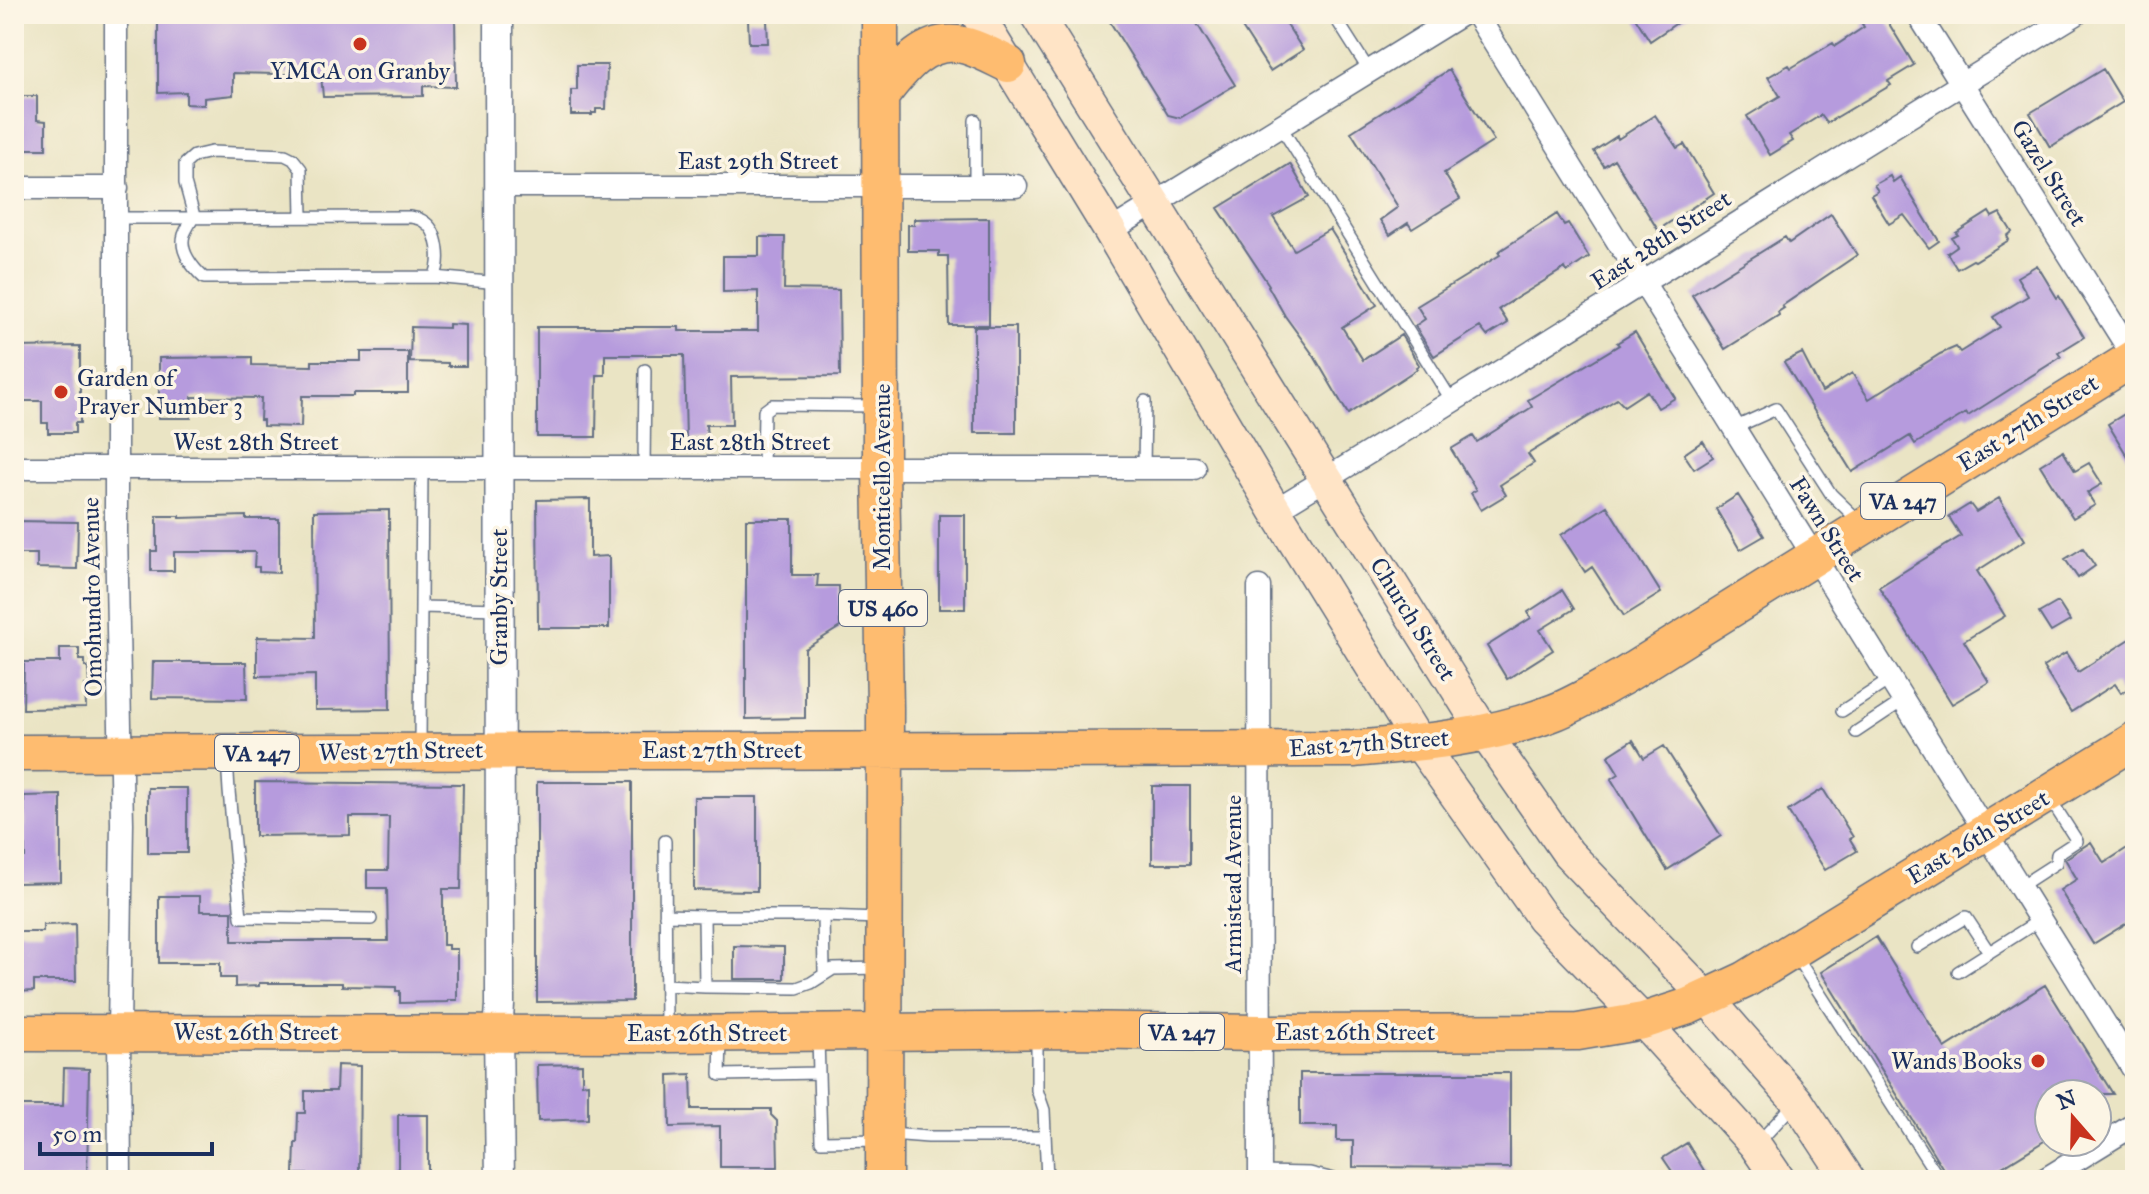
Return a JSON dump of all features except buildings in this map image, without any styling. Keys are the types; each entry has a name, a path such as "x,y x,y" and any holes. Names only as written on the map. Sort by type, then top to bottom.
{"main road":[{"name":"Monticello Avenue","path":"880,14 885,750 884,1180"},
{"path":"977,14 1419,743 1542,917 1643,1021 1755,1145 1779,1180"},
{"name":"Church Street","path":"1036,14 1484,732 1568,853 1708,999 1797,1101 1849,1180"},
{"path":"880,97 907,63 932,47 966,45 1008,64"},
{"name":"East 27th Street","path":"500,750 1354,749 1419,743 1484,732 1558,711 1622,677 2135,358"},
{"name":"East 26th Street","path":"498,1032 1578,1032 1643,1021 1708,999 1745,980 2135,740"},
{"name":"West 27th Street","path":"14,753 500,750"},
{"name":"West 26th Street","path":"14,1033 498,1032"}],"street":[{"name":"Omohundro Avenue","path":"116,14 122,823 120,1180"},
{"name":"Granby Street","path":"499,14 500,1180"},
{"path":"1110,231 1462,14"},
{"name":"Fawn Street","path":"1476,14 2135,1072"},
{"name":"Gazel Street","path":"1918,14 2135,358"},
{"name":"East 28th Street","path":"1275,510 2076,14"},
{"name":"East 29th Street","path":"499,186 1016,186"},
{"path":"14,188 117,188"},
{"name":"West 28th Street","path":"14,468 499,468"},
{"name":"East 28th Street","path":"499,468 1194,468"},
{"name":"Armistead Avenue","path":"1259,587 1260,1176"},
{"path":"2044,1180 2135,1124"}],"lane":[{"path":"1333,14 1370,72"},
{"path":"975,120 975,186"},
{"path":"1281,127 1452,401"},
{"path":"302,217 301,169 285,155 211,152 194,156 185,164 185,183 194,216 184,235 183,245 194,269 204,278 434,277 499,283"},
{"path":"117,218 410,217 425,221 432,232 438,251 438,269 434,277"},
{"path":"644,469 645,370"},
{"path":"1144,468 1145,401"},
{"path":"763,468 764,411 772,405 881,406"},
{"path":"1734,428 1776,409 1831,494 1863,526"},
{"path":"420,751 422,468"},
{"path":"421,607 499,609"},
{"path":"1842,711 1891,679"},
{"path":"1856,732 1904,700"},
{"path":"227,753 241,917 371,919"},
{"path":"2019,887 2056,863 2057,854 2077,841 2047,795"},
{"path":"665,841 666,1034"},
{"path":"665,915 883,919"},
{"path":"704,916 705,987"},
{"path":"823,916 824,973"},
{"path":"1917,947 1966,917 1989,952"},
{"path":"1958,972 2040,920"},
{"path":"1792,951 1940,1180"},
{"path":"666,985 797,988 833,969 884,968"},
{"path":"1037,1031 1037,1090 1044,1110 1047,1180"},
{"path":"721,1033 720,1075 819,1073"},
{"path":"818,1033 821,1141 885,1137 1045,1137"},
{"path":"1755,1145 1797,1101"},
{"path":"1260,1176 1310,1173 1338,1180"}],"place":[{"name":"YMCA on Granby","path":"360,44"},
{"name":"Garden of Prayer Number 3","path":"61,392"},
{"name":"Wands Books","path":"2038,1061"}]}
